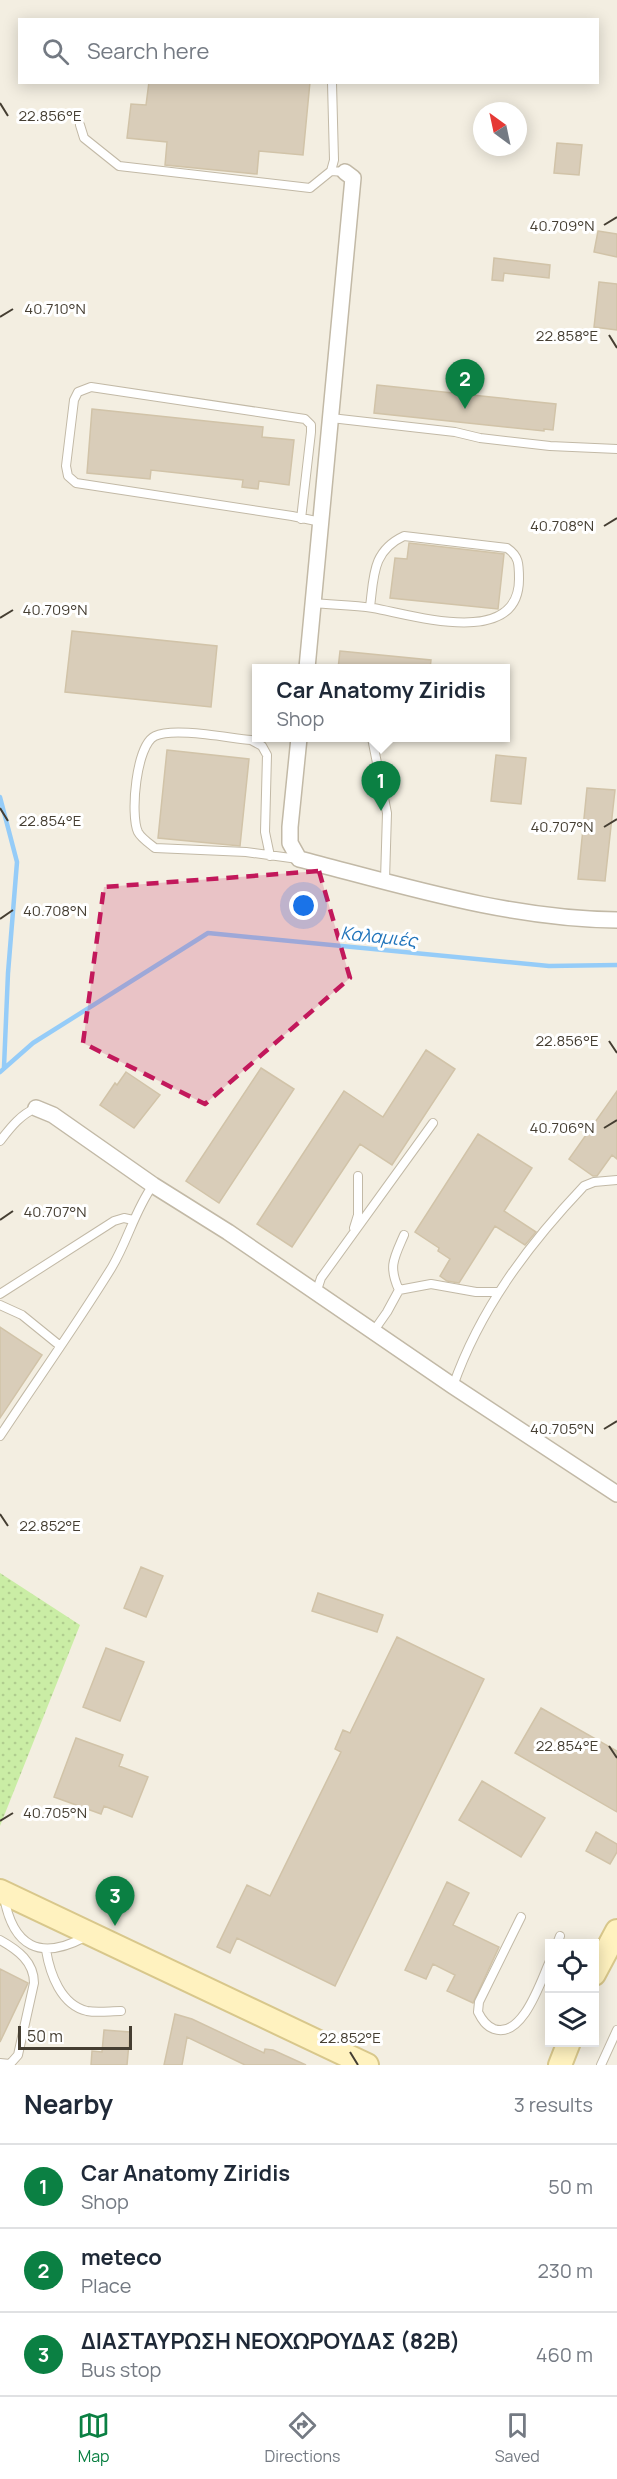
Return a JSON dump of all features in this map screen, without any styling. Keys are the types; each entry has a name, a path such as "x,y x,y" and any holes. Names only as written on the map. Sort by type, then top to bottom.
{"main road":[{"path":"2,1892 341,2060 366,2065"},
{"path":"599,1966 614,1941"},
{"path":"561,2065 568,2047"}],"street":[{"path":"307,664 353,178 338,172"},
{"path":"299,742 290,843 299,859 515,912 581,920 617,920"},
{"path":"36,1108 53,1115 153,1185 228,1232 453,1386 617,1494"}],"lane":[{"path":"80,125 84,138 119,166 310,188 338,172 334,160 332,84"},
{"path":"301,519 310,432 310,425 305,419 91,387 78,392 74,399 66,466 68,476 76,483 301,519 321,522"},
{"path":"331,418 455,432 480,438 550,446 617,449"},
{"path":"313,603 370,608 447,622 476,622 499,616 512,605 519,594 519,562 515,554 507,548 404,536 392,542 381,553 376,565 370,608"},
{"path":"252,741 173,732 154,736 146,744 139,770 134,811 139,833 155,848 246,852 299,859"},
{"path":"255,742 262,746 267,755 265,832 270,856"},
{"path":"373,742 387,813 385,880"},
{"path":"0,1141 20,1118 36,1108"},
{"path":"316,1293 321,1278 433,1123"},
{"path":"351,1236 358,1215 358,1176"},
{"path":"453,1386 464,1354 497,1292 584,1186 594,1182 617,1180"},
{"path":"0,1436 113,1266 132,1228 133,1220 143,1199 153,1185"},
{"path":"0,1294 84,1238 114,1221 124,1218 133,1220"},
{"path":"399,1290 391,1265 404,1235"},
{"path":"399,1290 431,1284 476,1292 497,1292"},
{"path":"373,1332 399,1290"},
{"path":"0,1305 22,1315 59,1345"},
{"path":"2,1892 9,1921 25,1941 46,1950 71,1944 89,1934"},
{"path":"521,1917 479,2002 478,2012 489,2027 507,2030 517,2022 529,2009 545,1971"},
{"path":"0,1940 28,1962 34,1973 34,1983 18,2055 10,2064 0,2063"},
{"path":"16,1951 25,1941"},
{"path":"46,1950 53,1978 69,2001 89,2011 121,2011"},
{"path":"602,2065 617,2030"}],"highlighted area":[{"path":"319,871 350,978 205,1104 83,1043 104,887"}],"green space":[{"path":"0,1573 80,1625 0,1826"}],"building":[{"path":"149,84 310,84 303,155 259,151 257,174 165,165 167,142 127,138 131,104 146,105"},
{"path":"557,143 582,145 579,175 554,173"},
{"path":"598,231 617,234 617,257 594,252"},
{"path":"494,258 550,265 549,278 504,273 503,281 492,280"},
{"path":"599,282 617,284 617,330 594,327"},
{"path":"377,385 556,404 553,430 544,429 544,431 374,413"},
{"path":"92,409 263,427 262,437 294,440 289,485 259,481 258,489 242,487 243,480 151,470 150,479 87,473"},
{"path":"409,543 504,554 498,609 390,598 395,558 407,559"},
{"path":"72,631 217,646 211,707 65,692"},
{"path":"340,651 431,660 431,664 339,664"},
{"path":"167,750 249,759 240,846 158,838"},
{"path":"496,755 526,758 521,804 491,801"},
{"path":"587,788 615,790 605,881 578,879"},
{"path":"426,1050 455,1069 392,1165 360,1144 292,1247 257,1224 344,1091 383,1117"},
{"path":"261,1068 294,1089 219,1203 186,1181"},
{"path":"126,1072 160,1095 134,1128 100,1105 115,1083 117,1085"},
{"path":"617,1091 617,1159 612,1155 597,1176 593,1176 569,1159"},
{"path":"478,1134 532,1168 504,1211 536,1232 525,1245 495,1226 459,1283 447,1281 440,1276 450,1259 438,1251 439,1248 415,1232"},
{"path":"0,1327 42,1355 0,1418"},
{"path":"141,1567 163,1576 146,1617 124,1608"},
{"path":"318,1593 383,1615 377,1632 312,1611"},
{"path":"397,1637 484,1679 335,1986 237,1938 230,1953 217,1947 247,1885 270,1896 341,1752 335,1749 343,1730 350,1733"},
{"path":"106,1648 144,1662 120,1721 83,1707"},
{"path":"541,1708 617,1751 617,1812 515,1753"},
{"path":"76,1738 123,1755 119,1766 148,1777 132,1817 104,1806 101,1814 54,1797"},
{"path":"482,1781 545,1818 521,1857 459,1820"},
{"path":"596,1832 617,1844 617,1852 610,1864 586,1851"},
{"path":"447,1882 469,1893 453,1925 499,1947 473,2003 447,1991 455,1975 433,1964 426,1979 405,1970"},
{"path":"0,1969 28,1983 0,2042"},
{"path":"175,2014 192,2019 264,2053 265,2049 273,2050 306,2065 245,2065 187,2037 182,2065 164,2065"},
{"path":"104,2030 130,2032 127,2065 91,2065 92,2051 102,2052"}],"waterway":[{"path":"0,797 17,862 8,973 4,1067"},
{"name":"Καλαμιές","path":"0,1072 33,1043 208,933 549,966 617,965"}],"place":[{"name":"meteco","path":"465,409"},
{"name":"Car Anatomy Ziridis","path":"381,811"},
{"name":"ΔΙΑΣΤΑΥΡΩΣΗ ΝΕΟΧΩΡΟΥΔΑΣ (82Β)","path":"115,1926"}]}
